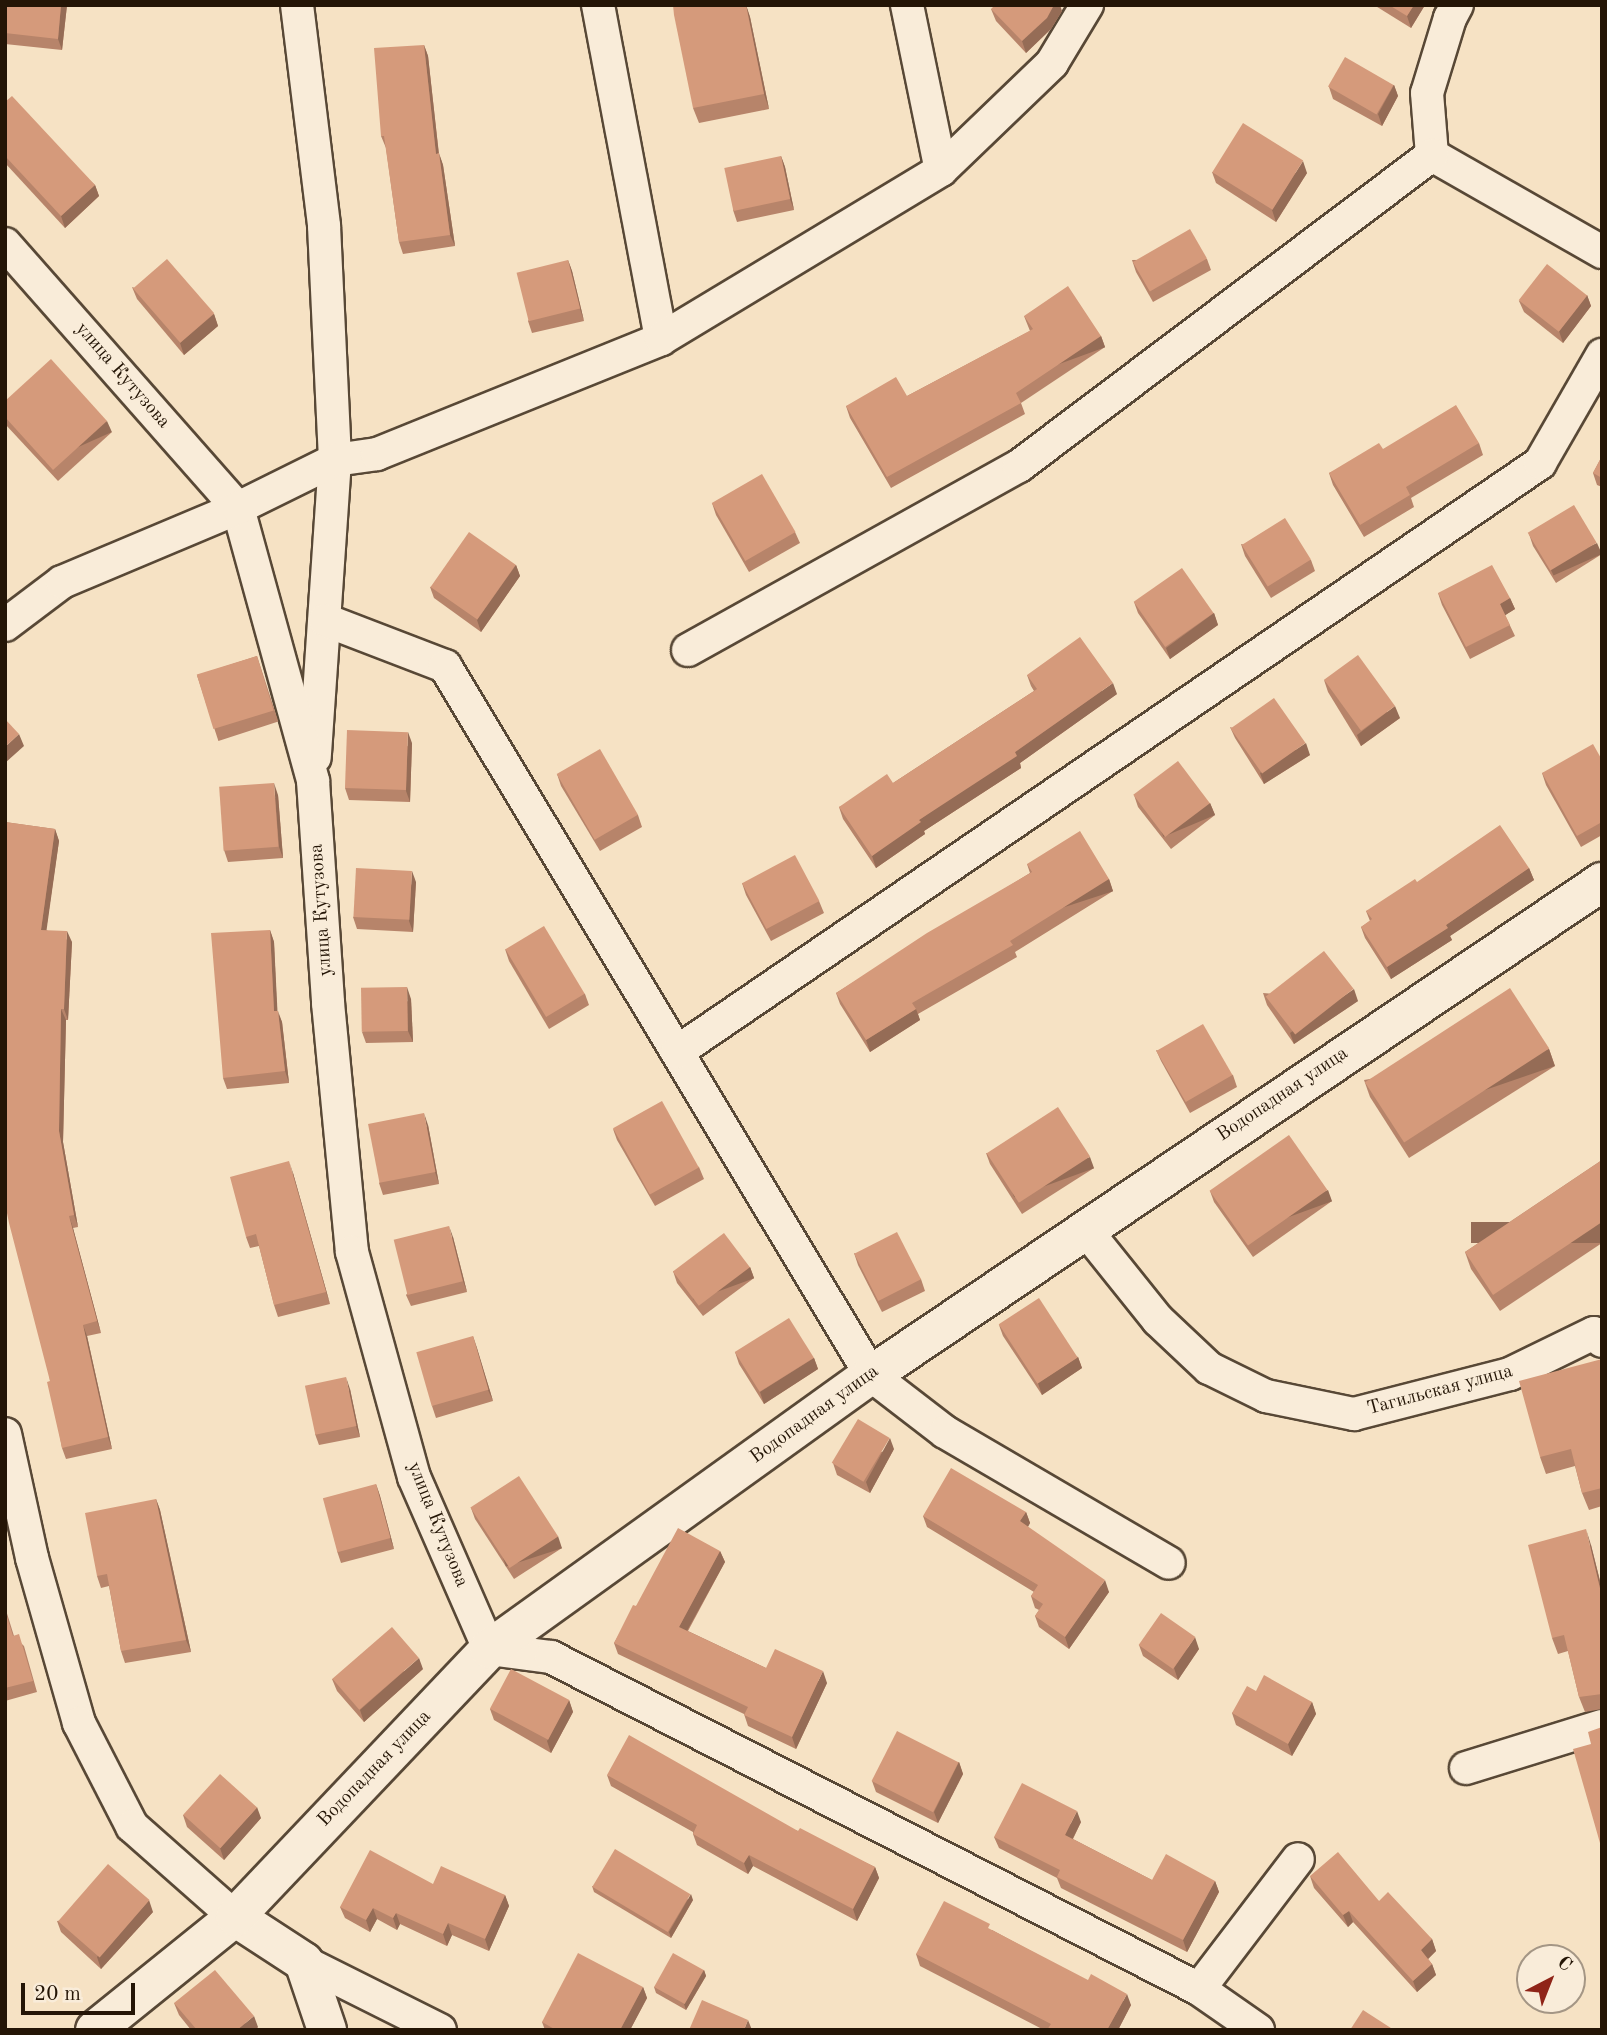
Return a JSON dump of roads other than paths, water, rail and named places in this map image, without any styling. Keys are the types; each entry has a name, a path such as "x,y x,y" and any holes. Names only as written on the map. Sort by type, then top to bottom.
{"street":[{"path":"297,5 324,226 335,460 313,781"},
{"path":"598,5 661,338"},
{"path":"907,5 941,170"},
{"path":"5,625 62,582 238,508 335,460 377,454 661,338 941,170 1052,63 1087,5"},
{"path":"1432,155 1427,93 1450,18 1457,5"},
{"path":"1432,155 1602,252"},
{"path":"688,650 1019,466 1432,155"},
{"name":"улица Кутузова","path":"5,244 238,508 313,781 328,1003 352,1252 414,1477 489,1650"},
{"path":"677,1052 1540,463 1602,355"},
{"path":"324,620 445,666 871,1375 945,1432 1169,1563"},
{"name":"Водопадная улица","path":"95,2030 235,1917 489,1650 871,1375 1602,881"},
{"name":"Тагильская улица","path":"1085,1229 1158,1320 1209,1368 1265,1396 1354,1414 1510,1374 1599,1333"},
{"path":"5,1434 32,1558 79,1723 132,1826 235,1917 304,1962 440,2030"},
{"path":"489,1650 551,1657 1199,1989 1258,2030"},
{"path":"1466,1768 1602,1726"},
{"path":"1199,1989 1297,1858"},
{"path":"304,1962 327,2030"}]}
